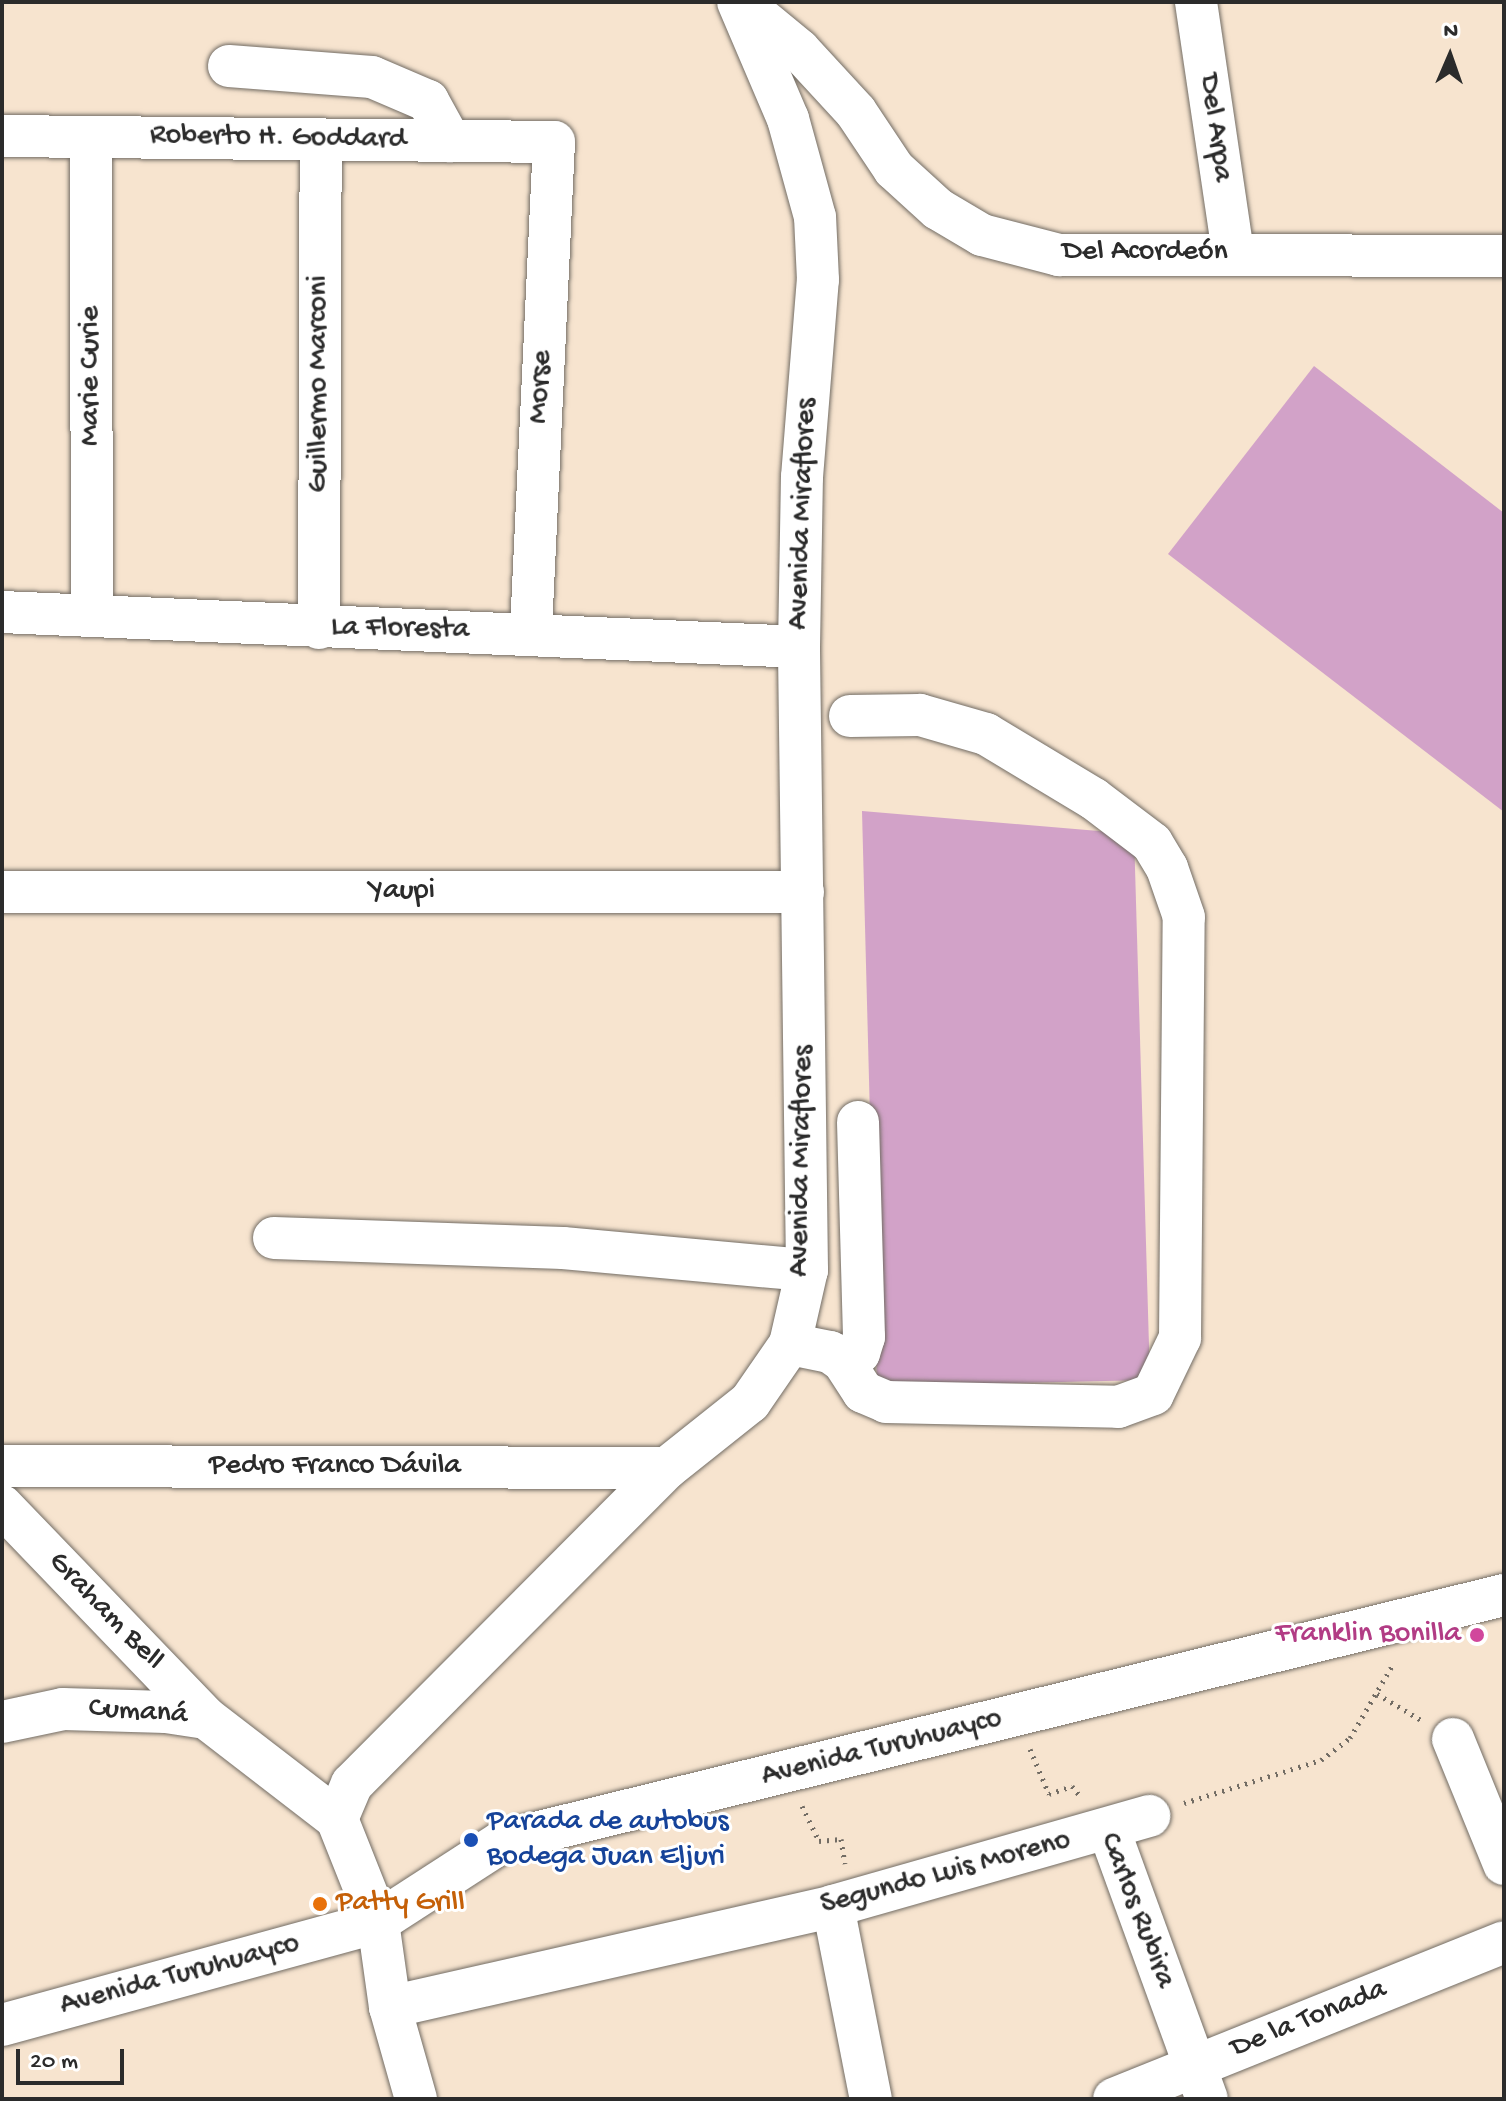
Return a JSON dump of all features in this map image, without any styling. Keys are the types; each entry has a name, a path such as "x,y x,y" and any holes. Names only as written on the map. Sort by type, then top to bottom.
{"street":[{"name":"Avenida Miraflores","path":"337,1819 352,1784 667,1468 750,1402 790,1344 807,1270 799,647 802,477 818,280 815,217 788,119 740,2"},
{"name":"Del Acordeón","path":"740,2 799,50 856,112 894,169 938,209 982,235 1059,255 1504,256"},
{"name":"Del Arpa","path":"1196,2 1233,253"},
{"path":"229,66 372,77 428,101 450,141"},
{"name":"Roberto H. Goddard","path":"2,136 554,142"},
{"name":"Marie Curie","path":"91,137 92,615"},
{"name":"Guillermo Marconi","path":"319,628 321,140"},
{"name":"Morse","path":"531,632 554,142"},
{"name":"La Floresta","path":"2,612 319,628 531,632 799,647"},
{"path":"790,1344 830,1352 843,1361 863,1392 886,1402 1118,1407 1153,1394 1167,1373 1181,1323 1184,917 1167,868 1152,843 1094,799 986,734 920,715 850,716"},
{"name":"Yaupi","path":"2,892 803,892"},
{"path":"843,1361 859,1353 864,1337 858,1122"},
{"path":"274,1238 563,1248 807,1270"},
{"name":"Pedro Franco Dávila","path":"2,1466 667,1468"},
{"name":"Graham Bell","path":"2,1506 206,1718"},
{"name":"Avenida Turuhuayco","path":"2,2025 378,1922 503,1841 1504,1595"},
{"name":"Cumaná","path":"2,1722 63,1709 166,1712 206,1718 337,1819"},
{"path":"1453,1739 1504,1864"},
{"name":"Segundo Luis Moreno","path":"390,2007 833,1906 1109,1830 1149,1816"},
{"path":"337,1819 378,1922 390,2007 416,2099"},
{"name":"Carlos Rubira","path":"1109,1830 1201,2082"},
{"path":"833,1906 871,2099"},
{"name":"De la Tonada","path":"1114,2099 1201,2082 1504,1942"}],"path":[{"path":"1149,1816 1321,1760 1350,1738 1420,1614"},
{"path":"1377,1694 1453,1739"},
{"name":"Carlos Rubira","path":"1019,1716 1049,1794 1072,1786 1109,1830"},
{"path":"787,1772 819,1841 841,1839 847,1871 833,1906"}],"building":[{"path":"1314,366 1504,513 1504,812 1168,554"},
{"path":"862,811 1134,834 1150,1380 877,1386"}],"place":[{"name":"Franklin Bonilla","path":"1477,1635"},
{"name":"Parada de autobus Bodega Juan Eljuri","path":"471,1840"},
{"name":"Patty Grill","path":"320,1904"}]}
